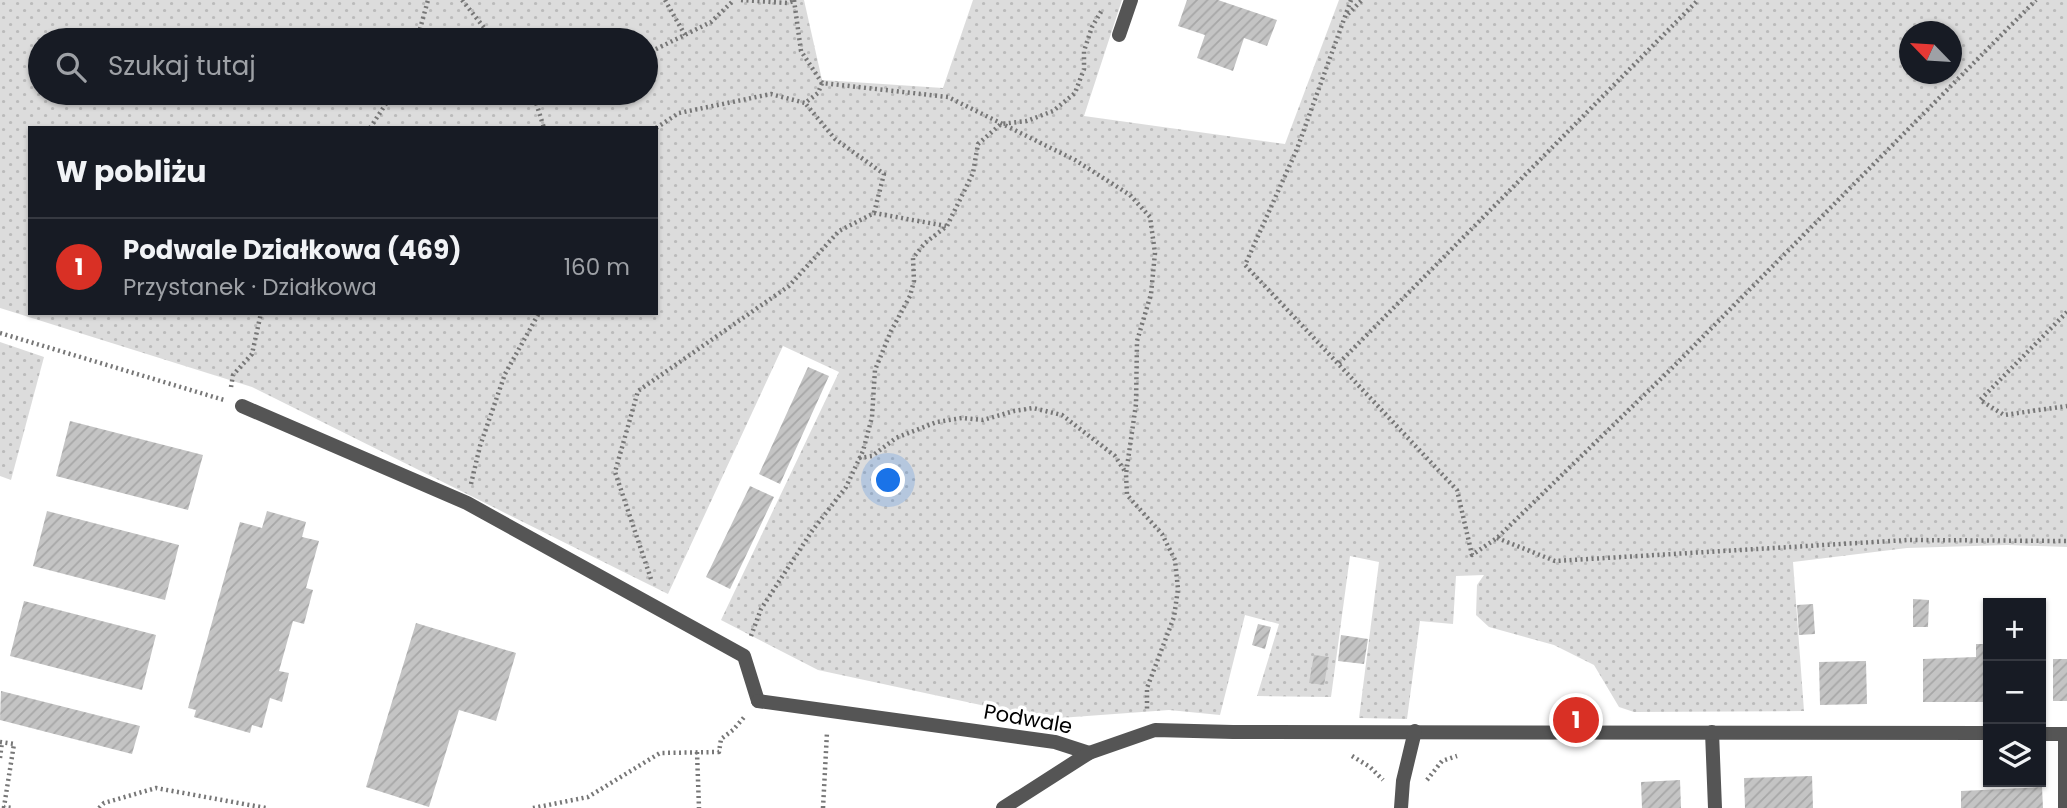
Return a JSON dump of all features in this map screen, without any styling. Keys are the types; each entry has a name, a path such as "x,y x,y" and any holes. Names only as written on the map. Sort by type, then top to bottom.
{"street":[{"path":"1119,35 1131,0"},
{"path":"236,404 467,503 744,656 758,701"},
{"name":"Podwale","path":"758,701 1055,741 1089,753 1155,730 1983,733"},
{"path":"1401,808 1402,781 1415,731"},
{"path":"1712,732 1715,808"},
{"path":"2046,734 2066,734 2065,808"},
{"path":"1003,808 1089,753"}],"path":[{"path":"420,28 428,0"},
{"path":"462,0 484,28"},
{"path":"665,0 685,35"},
{"path":"658,48 711,22 734,0"},
{"path":"741,0 787,3 794,1 802,51 822,83"},
{"path":"1351,0 1297,149 1245,265 1457,490 1472,555 1497,538 1672,368 2036,0"},
{"path":"1346,17 1362,0"},
{"path":"1339,363 1698,0"},
{"path":"744,656 761,609 812,531 846,487 863,452 872,417 875,370 891,331 910,296 914,281 913,258 925,243 947,226 973,173 978,144 1001,124 1027,121 1052,111 1075,93 1084,69 1084,51 1092,27 1107,2"},
{"path":"805,103 818,93 822,83"},
{"path":"822,83 948,97 1075,160 1130,195 1150,217 1154,254 1151,294 1137,341 1136,404 1126,474 1127,495 1162,534 1175,560 1178,589 1174,617 1147,688 1147,712 1155,730"},
{"path":"658,127 679,113 771,94 805,103 835,139 884,174 874,213"},
{"path":"371,126 385,105"},
{"path":"537,105 543,126"},
{"path":"661,610 615,472 638,391 789,286 839,231 874,213 947,226"},
{"path":"2067,313 1980,400 2004,415 2067,406"},
{"path":"0,333 236,404 233,375 252,354 261,315"},
{"path":"467,503 480,446 505,374 538,315"},
{"path":"859,458 872,456 896,438 937,422 962,418 983,420 1033,408 1062,415 1115,456 1126,474"},
{"path":"1497,538 1555,561 1908,540 2067,541"},
{"path":"533,808 588,797 660,753 719,752 721,739 733,730 758,701"},
{"path":"823,808 829,711"},
{"path":"0,758 1,742 15,744 4,807 12,808"},
{"path":"697,752 699,808"},
{"path":"1347,755 1354,756 1370,767 1381,780 1402,781"},
{"path":"102,806 156,788 266,808"}],"shaded area":[{"path":"0,0 804,0 822,80 943,88 973,0 1122,0 1084,116 1285,144 1339,0 2067,0 2067,547 2007,545 1907,548 1793,562 1804,711 1634,712 1619,707 1594,665 1554,645 1489,627 1476,615 1477,585 1484,575 1456,576 1453,624 1420,621 1407,719 1359,718 1379,562 1350,556 1331,697 1257,696 1279,624 1245,615 1220,715 1169,710 1046,719 818,670 721,620 839,372 783,346 668,594 252,387 0,308"},
{"path":"0,342 44,357 11,480 0,476"}],"building":[{"path":"1187,0 1218,0 1277,20 1267,46 1244,38 1233,71 1197,58 1205,35 1178,26"},
{"path":"808,367 829,376 780,484 759,474"},
{"path":"70,421 203,455 188,510 56,476"},
{"path":"750,486 774,497 730,589 706,577"},
{"path":"47,511 179,545 165,600 33,566"},
{"path":"267,511 306,522 302,537 319,541 306,588 313,590 304,624 293,621 279,671 289,673 282,702 270,698 262,728 252,725 250,733 194,717 196,710 188,708 240,522 262,528"},
{"path":"1913,599 1929,600 1928,627 1913,627"},
{"path":"24,601 156,635 142,690 10,656"},
{"path":"1813,604 1815,634 1799,635 1797,605"},
{"path":"416,623 516,653 496,721 459,710 429,807 366,787"},
{"path":"1258,624 1271,627 1265,649 1252,645"},
{"path":"1341,635 1368,639 1364,664 1338,661"},
{"path":"1976,644 1983,644 1983,702 1923,702 1923,659 1976,657"},
{"path":"1314,655 1329,657 1324,685 1309,683"},
{"path":"2053,659 2067,659 2067,701 2053,701"},
{"path":"1866,661 1867,704 1820,705 1819,662"},
{"path":"1,691 140,726 132,754 0,720"},
{"path":"1812,776 1813,808 1745,808 1744,778"},
{"path":"1680,780 1681,808 1642,808 1641,782"},
{"path":"2042,787 2043,808 1961,808 1961,791"}],"place":[{"name":"Podwale Działkowa (469)","path":"1576,720"}]}
